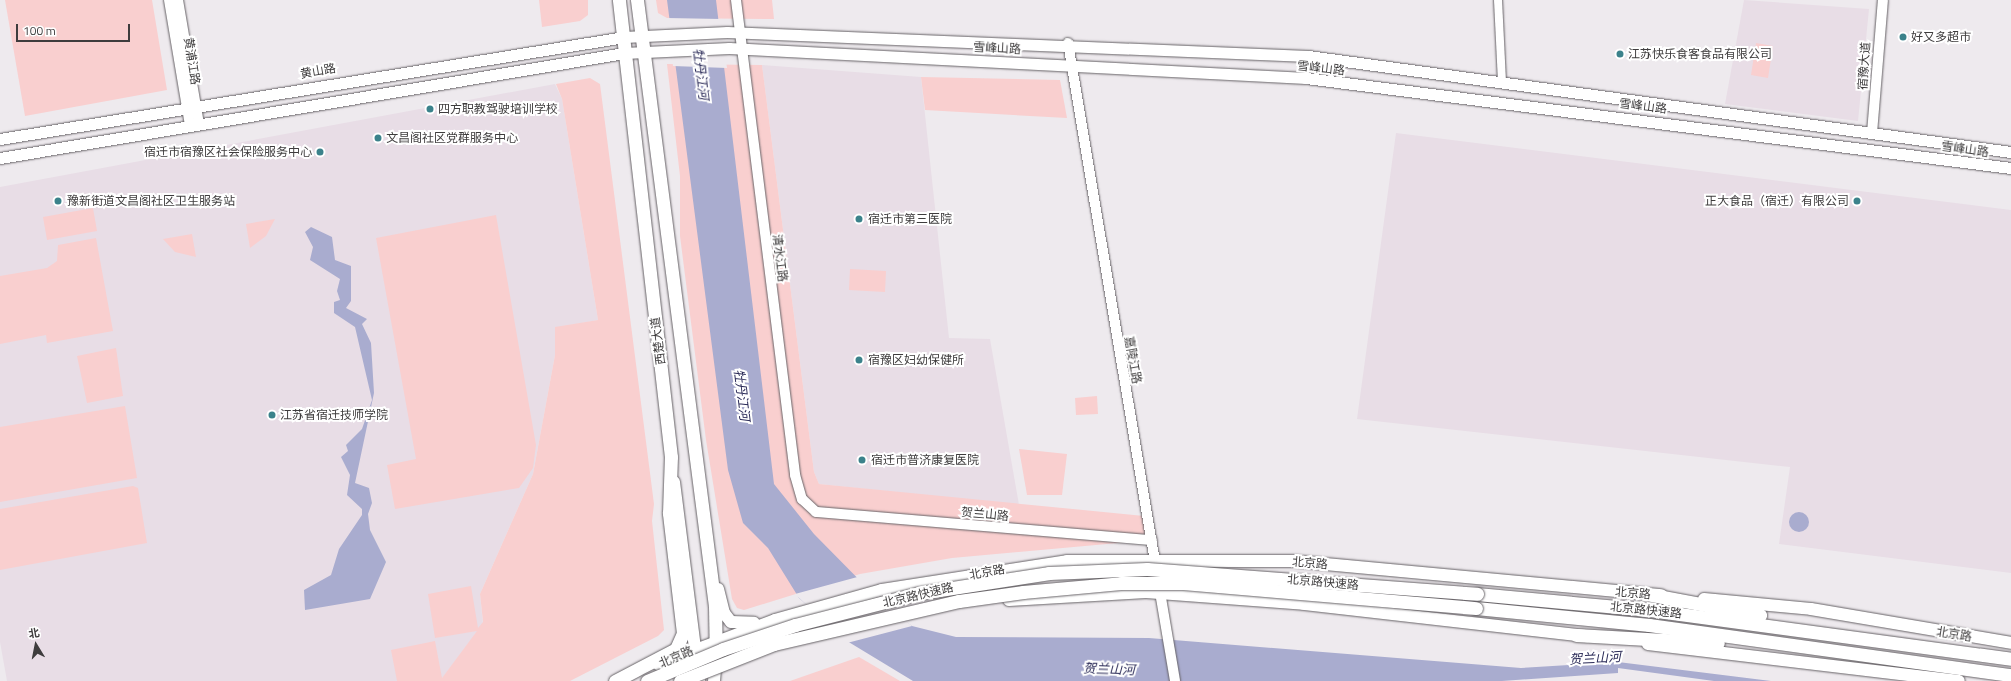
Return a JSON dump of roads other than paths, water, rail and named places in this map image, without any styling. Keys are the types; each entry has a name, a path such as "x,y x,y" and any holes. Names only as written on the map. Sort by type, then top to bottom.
{"highway":[{"name":"西楚大道","path":"619,0 671,457"},
{"path":"637,0 642,35 642,52"},
{"name":"西楚大道","path":"642,52 717,641 714,675"},
{"path":"615,681 676,649 681,640 669,513 671,457"},
{"name":"北京路快速路","path":"647,681 723,648 795,625 920,593 1049,573 1147,569 1477,594 1650,610 2011,659"},
{"name":"北京路快速路","path":"680,681 733,658 859,622 959,601 1045,590 1183,583 1476,608 1649,625 1912,660 2011,675"},
{"path":"1652,595 1744,613 1863,628 1954,651"},
{"path":"1576,635 1705,641 1849,658 1912,660"},
{"path":"696,680 714,675"}],"main road":[{"name":"雪峰山路","path":"642,35 667,33 741,32 1068,44 1308,56 2011,152"},
{"name":"黄山路","path":"0,139 191,106 642,35"},
{"name":"雪峰山路","path":"624,53 729,48 1069,64 1306,78 2011,168"},
{"path":"0,158 624,53"},
{"path":"693,452 724,613 731,622 740,625 775,620"},
{"name":"西楚大道","path":"671,457 695,650 696,680"},
{"name":"北京路","path":"622,681 717,641 775,620 882,590 1015,567 1091,560 1293,561 1811,609 2011,643"},
{"path":"714,675 764,651 906,615 1011,599 1112,592 1160,593 1304,604 1959,681"}],"street":[{"name":"黄浦江路","path":"169,0 191,106"},
{"name":"黄浦江路","path":"178,0 194,125"},
{"name":"清水江路","path":"736,0 795,475 802,499 816,512"},
{"path":"1498,0 1502,83"},
{"name":"宿豫大道","path":"1872,134 1883,0"},
{"name":"嘉陵江路","path":"1068,44 1069,64 1152,540 1175,681"},
{"name":"贺兰山路","path":"816,512 1152,540"}],"water":[{"path":"667,0 716,0 774,484 814,534 886,607 912,626 956,637 1149,638 1521,668 1618,662 1771,681 1714,681 1618,668 1618,673 1502,681 913,681 847,641 799,598 768,548 743,523 728,470"},
{"path":"311,227 332,237 335,260 351,266 351,301 346,308 367,319 362,324 371,343 374,393 355,483 369,488 372,503 368,514 370,530 386,562 370,599 305,610 304,590 331,575 339,549 362,515 362,509 347,495 350,475 341,457 348,451 346,445 362,429 372,400 355,327 334,313 334,302 340,300 337,291 340,279 310,260 313,247 305,232"},
{"path":"1799,512 1806,515 1809,522 1806,529 1799,532 1792,529 1789,522 1792,515"}],"place":[{"name":"好又多超市","path":"1903,37"},
{"name":"江苏快乐食客食品有限公司","path":"1620,54"},
{"name":"四方职教驾驶培训学校","path":"430,109"},
{"name":"文昌阁社区党群服务中心","path":"378,138"},
{"name":"宿迁市宿豫区社会保险服务中心","path":"320,152"},
{"name":"豫新街道文昌阁社区卫生服务站","path":"58,201"},
{"name":"正大食品（宿迁）有限公司","path":"1857,201"},
{"name":"宿迁市第三医院","path":"859,219"},
{"name":"宿豫区妇幼保健所","path":"859,360"},
{"name":"江苏省宿迁技师学院","path":"272,415"},
{"name":"宿迁市普济康复医院","path":"862,460"}],"water label":[{"name":"牡丹江河","path":"701,74"},
{"name":"牡丹江河","path":"742,395"},
{"name":"贺兰山河","path":"1595,658"},
{"name":"贺兰山河","path":"1109,669"}]}
